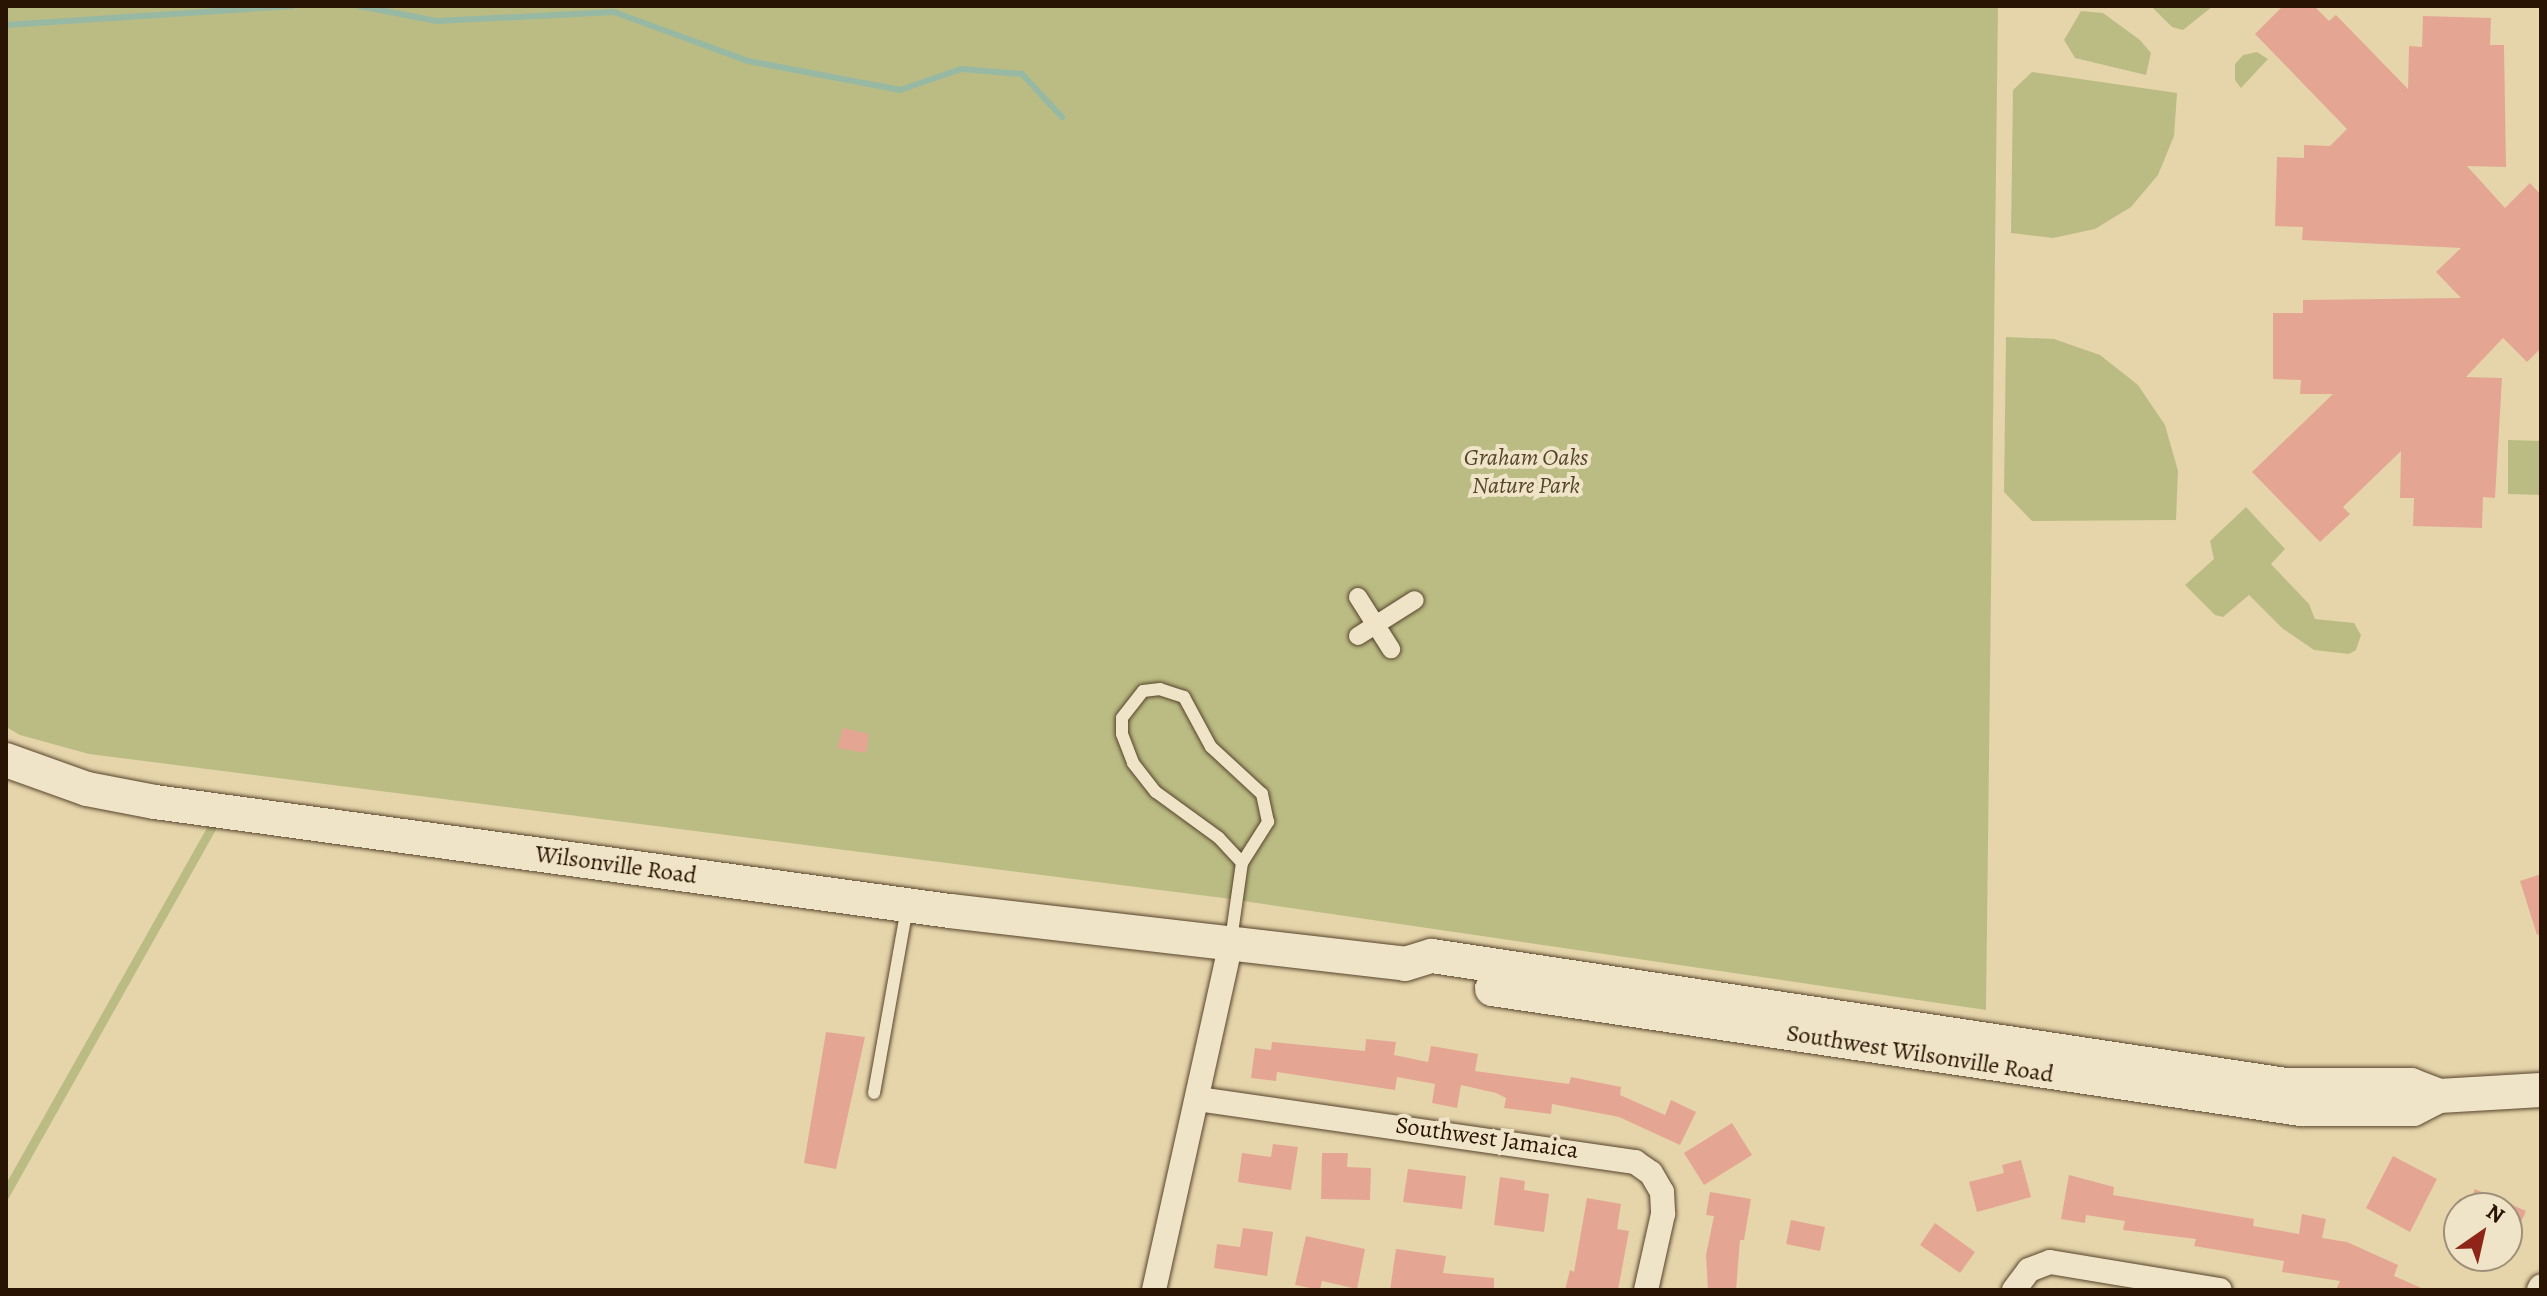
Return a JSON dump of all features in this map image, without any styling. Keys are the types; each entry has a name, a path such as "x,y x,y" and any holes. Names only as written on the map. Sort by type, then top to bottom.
{"main road":[{"name":"Wilsonville Road","path":"6,760 87,789 155,802 907,905 1231,943"},
{"name":"Southwest Wilsonville Road","path":"1231,943 1405,964 1432,956 2261,1081 2328,1088 2411,1085 2439,1096 2541,1090"}],"street":[{"path":"1358,597 1391,649"},
{"path":"1358,636 1415,600"},
{"path":"1160,1289 1231,943"},
{"name":"Southwest Jamaica","path":"1198,1099 1635,1162 1651,1173 1662,1192 1663,1214 1646,1290"},
{"path":"2014,1290 2029,1270 2050,1262 2220,1290"}],"lane":[{"path":"1231,943 1242,863 1265,831 1262,794 1211,747 1184,697 1160,689 1143,691 1130,702 1121,725 1133,763 1156,792 1219,838 1242,863"},
{"path":"874,1093 907,905"}],"green space":[{"name":"Graham Oaks Nature Park","path":"6,6 1998,6 1986,1010 1223,898 89,754 20,735 6,727"},
{"path":"2151,6 2213,6 2183,30 2172,27"},
{"path":"2081,11 2103,13 2140,40 2151,53 2146,75 2075,58 2064,40"},
{"path":"2257,52 2268,59 2241,88 2235,80 2235,64 2243,55"},
{"path":"2032,72 2177,93 2174,136 2158,175 2131,207 2095,229 2053,238 2011,233 2013,90"},
{"path":"2006,337 2054,339 2100,355 2138,385 2165,425 2178,471 2176,520 2032,521 2004,492"},
{"path":"2508,440 2541,441 2541,495 2508,494"},
{"path":"2246,507 2285,549 2271,564 2309,604 2315,619 2354,623 2361,635 2356,650 2349,654 2314,650 2282,628 2249,595 2223,617 2215,615 2185,585 2214,559 2210,541"},
{"path":"208,826 217,828 6,1203 6,1184"}],"building":[{"path":"2283,6 2314,6 2329,21 2336,15 2408,89 2409,46 2422,47 2423,16 2491,18 2490,45 2504,45 2506,167 2467,166 2505,208 2530,183 2541,195 2541,348 2527,362 2503,338 2466,377 2502,378 2495,498 2483,497 2482,528 2413,526 2414,498 2400,498 2401,451 2343,507 2350,514 2320,542 2252,472 2333,394 2300,394 2301,380 2273,379 2273,313 2303,313 2303,300 2461,298 2436,272 2461,248 2302,240 2303,227 2275,226 2277,157 2304,158 2304,145 2330,146 2347,129 2255,34"},
{"path":"843,728 869,734 866,753 837,748"},
{"path":"2541,874 2541,934 2537,935 2520,881"},
{"path":"826,1032 865,1037 836,1169 804,1163"},
{"path":"1366,1039 1396,1042 1394,1055 1428,1062 1431,1046 1478,1054 1475,1071 1569,1084 1571,1077 1621,1087 1620,1095 1665,1115 1671,1100 1696,1112 1680,1145 1619,1117 1552,1104 1551,1114 1504,1108 1506,1098 1461,1085 1457,1108 1432,1103 1435,1084 1397,1077 1395,1090 1277,1072 1276,1081 1251,1078 1255,1048 1271,1050 1272,1042 1365,1051"},
{"path":"1732,1123 1752,1155 1704,1185 1684,1153"},
{"path":"1273,1144 1298,1147 1291,1190 1238,1182 1242,1153 1271,1157"},
{"path":"1322,1153 1348,1153 1347,1167 1371,1168 1370,1200 1321,1199"},
{"path":"2393,1156 2437,1179 2410,1232 2366,1208"},
{"path":"2021,1160 2031,1197 1977,1212 1969,1182 2004,1173 2002,1165"},
{"path":"1408,1169 1466,1176 1462,1209 1403,1202"},
{"path":"2069,1175 2114,1187 2113,1195 2254,1219 2253,1226 2299,1234 2302,1214 2326,1219 2322,1238 2347,1242 2398,1265 2394,1276 2426,1290 2336,1290 2340,1281 2282,1272 2284,1261 2194,1246 2196,1239 2123,1230 2125,1221 2086,1215 2085,1223 2061,1219"},
{"path":"1500,1177 1525,1181 1524,1190 1549,1194 1544,1232 1494,1225"},
{"path":"1710,1192 1751,1199 1744,1240 1740,1240 1736,1290 1708,1290 1706,1255 1714,1216 1706,1215"},
{"path":"1587,1198 1621,1204 1617,1229 1629,1231 1618,1290 1565,1290 1570,1270 1574,1272"},
{"path":"1791,1220 1825,1227 1820,1251 1786,1244"},
{"path":"1935,1223 1975,1252 1960,1273 1920,1245"},
{"path":"1243,1228 1273,1232 1267,1276 1214,1268 1217,1244 1240,1247"},
{"path":"1306,1236 1365,1249 1357,1289 1322,1281 1320,1290 1295,1285"},
{"path":"1396,1249 1446,1256 1443,1273 1494,1278 1494,1290 1390,1290"}],"waterway":[{"path":"6,25 292,6"},
{"path":"359,6 437,21 614,12 748,61 900,90 961,69 1022,74 1062,117"}]}
